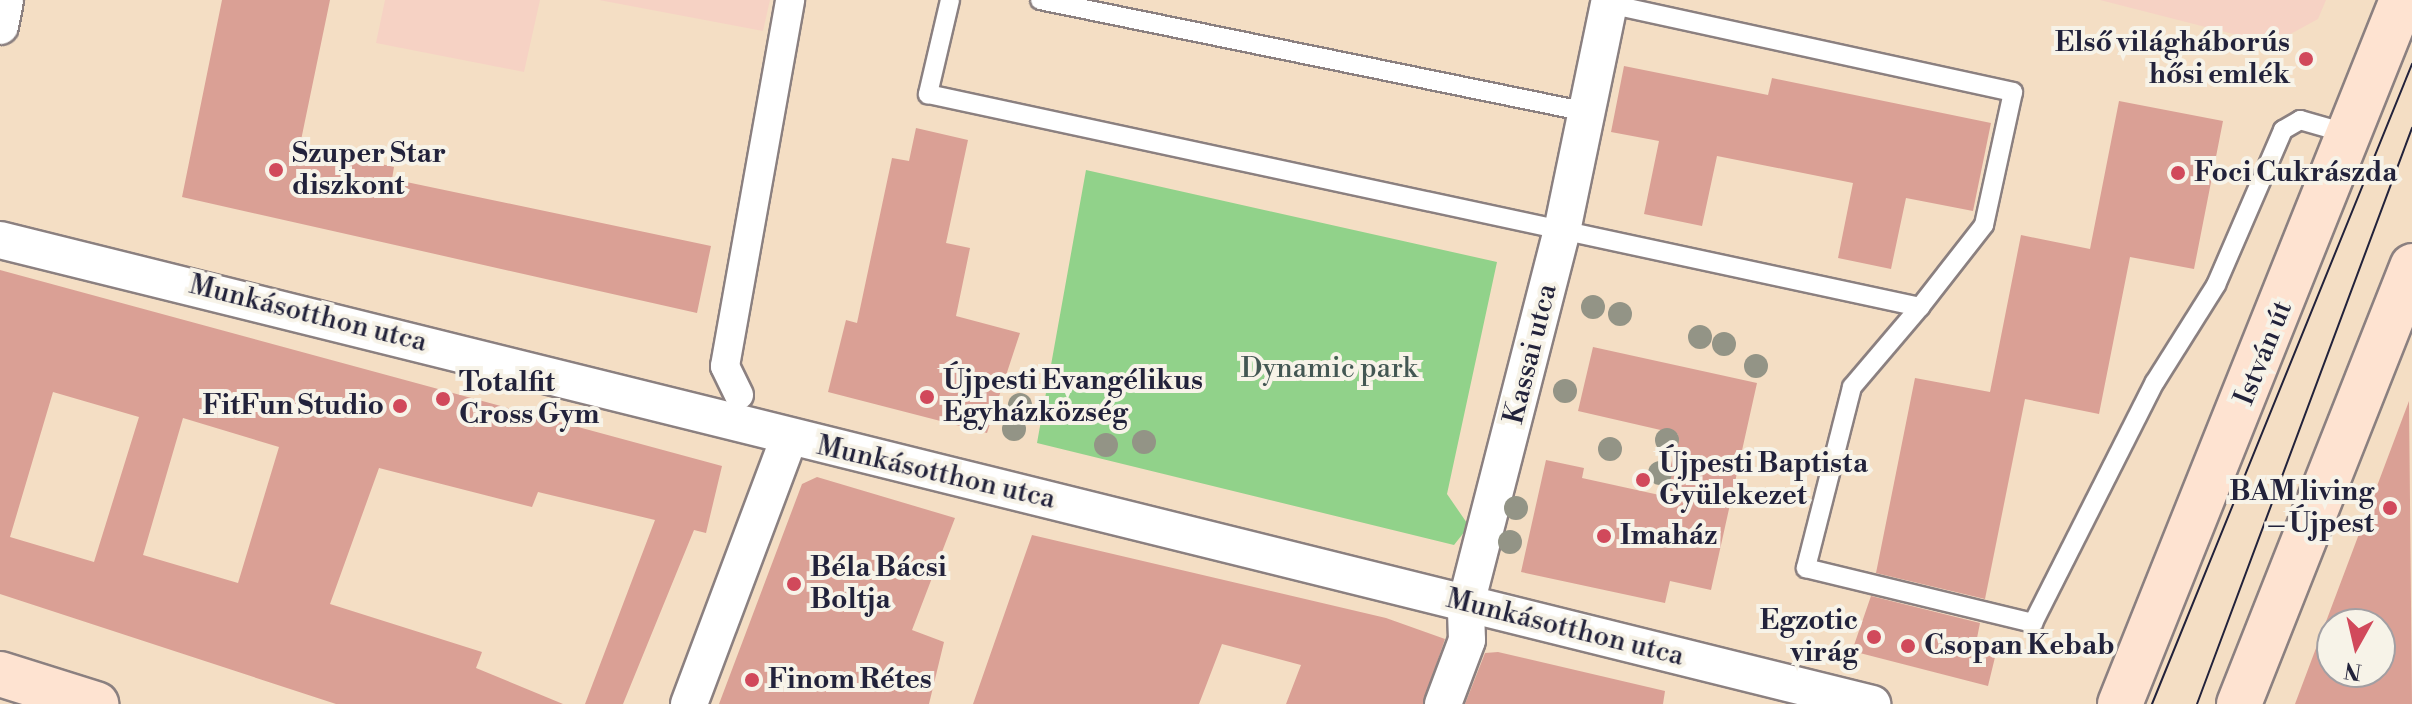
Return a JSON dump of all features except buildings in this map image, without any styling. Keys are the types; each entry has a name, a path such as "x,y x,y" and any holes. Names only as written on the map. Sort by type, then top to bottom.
{"main road":[{"name":"István út","path":"2120,704 2352,134 2402,0"},
{"path":"2239,704 2412,266"},
{"path":"0,674 96,704"}],"street":[{"path":"0,26 5,0"},
{"path":"739,395 725,366 790,0"},
{"name":"Kassai utca","path":"1443,704 1467,640 1466,604 1563,226 1609,2"},
{"name":"Munkásotthon utca","path":"0,240 294,307 788,440 1213,536 1466,604 1872,704"},
{"path":"689,704 788,440"}],"lane":[{"path":"950,0 928,94 1563,226 1920,307"},
{"path":"1040,0 1587,112"},
{"path":"1609,2 2013,92 1984,225 1852,387 1806,568 2033,623 2155,382 2216,285 2283,130 2300,120 2352,134"}],"shaded area":[{"path":"385,0 540,0 524,72 376,43"},
{"path":"599,0 770,0 763,31"},
{"path":"2100,0 2326,0 2318,19 2272,44"}],"green space":[{"name":"Dynamic park","path":"1086,170 1497,262 1447,494 1469,526 1454,545 1037,443"}],"tram line":[{"path":"2152,704 2412,64"},
{"path":"2197,704 2412,128"}],"place":[{"name":"Első világháborús hősi emlék","path":"2306,59"},
{"name":"Szuper Star diszkont","path":"276,170"},
{"name":"Foci Cukrászda","path":"2178,173"},
{"name":"Újpesti Evangélikus Egyházközség","path":"927,397"},
{"name":"Totalfit Cross Gym","path":"443,399"},
{"name":"FitFun Studio","path":"400,406"},
{"name":"Újpesti Baptista Gyülekezet","path":"1643,480"},
{"name":"BAM living – Újpest","path":"2390,508"},
{"name":"Imaház","path":"1604,536"},
{"name":"Béla Bácsi Boltja","path":"794,584"},
{"name":"Egzotic virág","path":"1874,637"},
{"name":"Csopan Kebab","path":"1908,646"},
{"name":"Finom Rétes","path":"752,680"}]}
